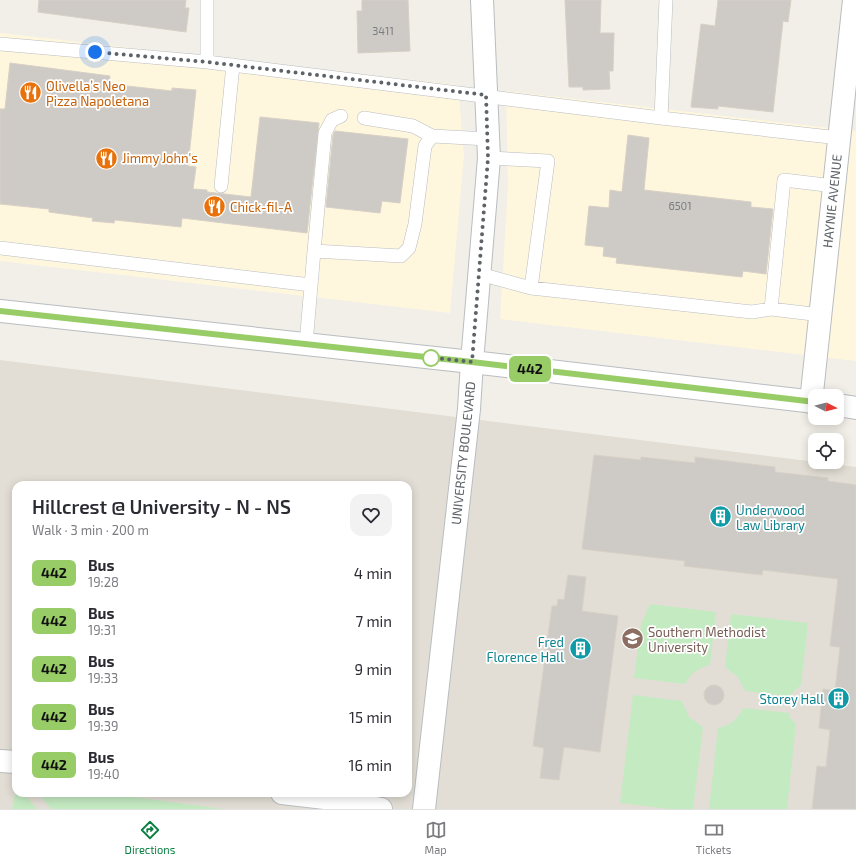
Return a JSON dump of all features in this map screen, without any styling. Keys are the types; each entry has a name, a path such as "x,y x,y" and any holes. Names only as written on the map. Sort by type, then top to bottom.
{"street":[{"name":"UNIVERSITY BOULEVARD","path":"424,809 468,417 480,274 488,148 482,0"},
{"name":"HAYNIE AVENUE","path":"814,389 820,315 854,0"},
{"path":"0,311 472,362 808,401"},
{"path":"844,406 856,408"},
{"path":"0,761 12,762"},
{"path":"316,797 381,809"}],"lane":[{"path":"207,0 207,62"},
{"path":"661,118 666,0"},
{"path":"0,44 207,62 486,95 661,118 839,138"},
{"path":"220,186 232,65"},
{"path":"306,344 325,133 332,120 341,116"},
{"path":"364,118 413,126 432,136 548,161 531,288"},
{"path":"314,251 401,256 409,248 415,224 425,146 432,136"},
{"path":"771,308 784,180 834,186"},
{"path":"0,248 311,285"},
{"path":"480,274 531,288 752,312 771,308 820,315"}],"shaded area":[{"path":"0,33 458,85 464,155 450,313 0,261"},
{"path":"506,91 856,131 856,361 500,319 508,185"},
{"name":"Southern Methodist University","path":"0,360 808,461 808,469 844,469 844,466 856,467 856,809 0,809"}],"green space":[{"path":"650,604 716,612 710,665 695,672 689,677 685,684 634,678 641,624"},
{"path":"731,614 808,623 801,685 790,697 745,691 738,677 725,667"},
{"path":"633,695 682,701 689,717 703,727 693,809 669,809 620,803"},
{"path":"743,708 789,713 790,718 796,724 787,809 709,809 718,728 726,726 733,721"},
{"path":"14,797 27,797 37,809 12,809"},
{"path":"41,797 132,797 224,809 51,809"}],"building":[{"path":"39,0 186,0 185,8 189,8 186,32 38,12"},
{"path":"362,0 408,0 410,51 358,53 357,11 362,11"},
{"path":"565,0 601,0 600,33 614,33 613,71 609,71 610,89 583,90 583,87 569,87"},
{"path":"718,0 791,0 788,22 783,21 773,112 718,106 718,109 691,107 701,24 715,26"},
{"path":"10,63 110,76 109,84 172,91 172,88 196,90 188,166 196,167 193,189 207,190 207,192 251,197 260,117 319,123 307,233 182,218 181,227 115,220 114,223 92,221 93,218 49,212 49,209 0,204 0,109 5,109"},
{"path":"335,131 408,139 400,203 382,201 380,213 326,207 333,135"},
{"path":"628,135 649,138 644,190 751,202 751,207 773,209 766,274 743,271 742,277 616,263 617,258 603,256 604,247 585,245 589,206 609,208 610,190 622,192"},
{"name":"Underwood Law Library","path":"594,455 641,460 641,457 695,463 695,457 775,467 775,472 828,478 828,481 856,485 856,809 812,809 817,766 826,767 830,730 819,728 823,689 835,691 840,647 830,646 838,579 763,570 762,575 684,566 685,561 582,549"},
{"name":"Fred Florence Hall","path":"568,575 586,577 582,611 618,616 600,752 564,747 559,780 540,778 544,748 533,746 552,606 557,606 558,599 564,600"},
{"path":"714,685 721,688 724,695 721,702 714,705 707,702 704,695 707,688"}],"bus line":[{"name":"442","path":"0,311 472,362 808,401"}],"place":[{"name":"Olivella’s Neo Pizza Napoletana","path":"30,93"},
{"name":"Jimmy John's","path":"106,158"},
{"name":"Chick-fil-A","path":"215,207"},
{"name":"Underwood Law Library","path":"721,517"},
{"name":"Southern Methodist University","path":"632,639"},
{"name":"Fred Florence Hall","path":"580,649"},
{"name":"Storey Hall","path":"839,699"}],"route":[{"path":"95,52 207,62 486,95 488,158 472,362 425,357 431,358"}]}
